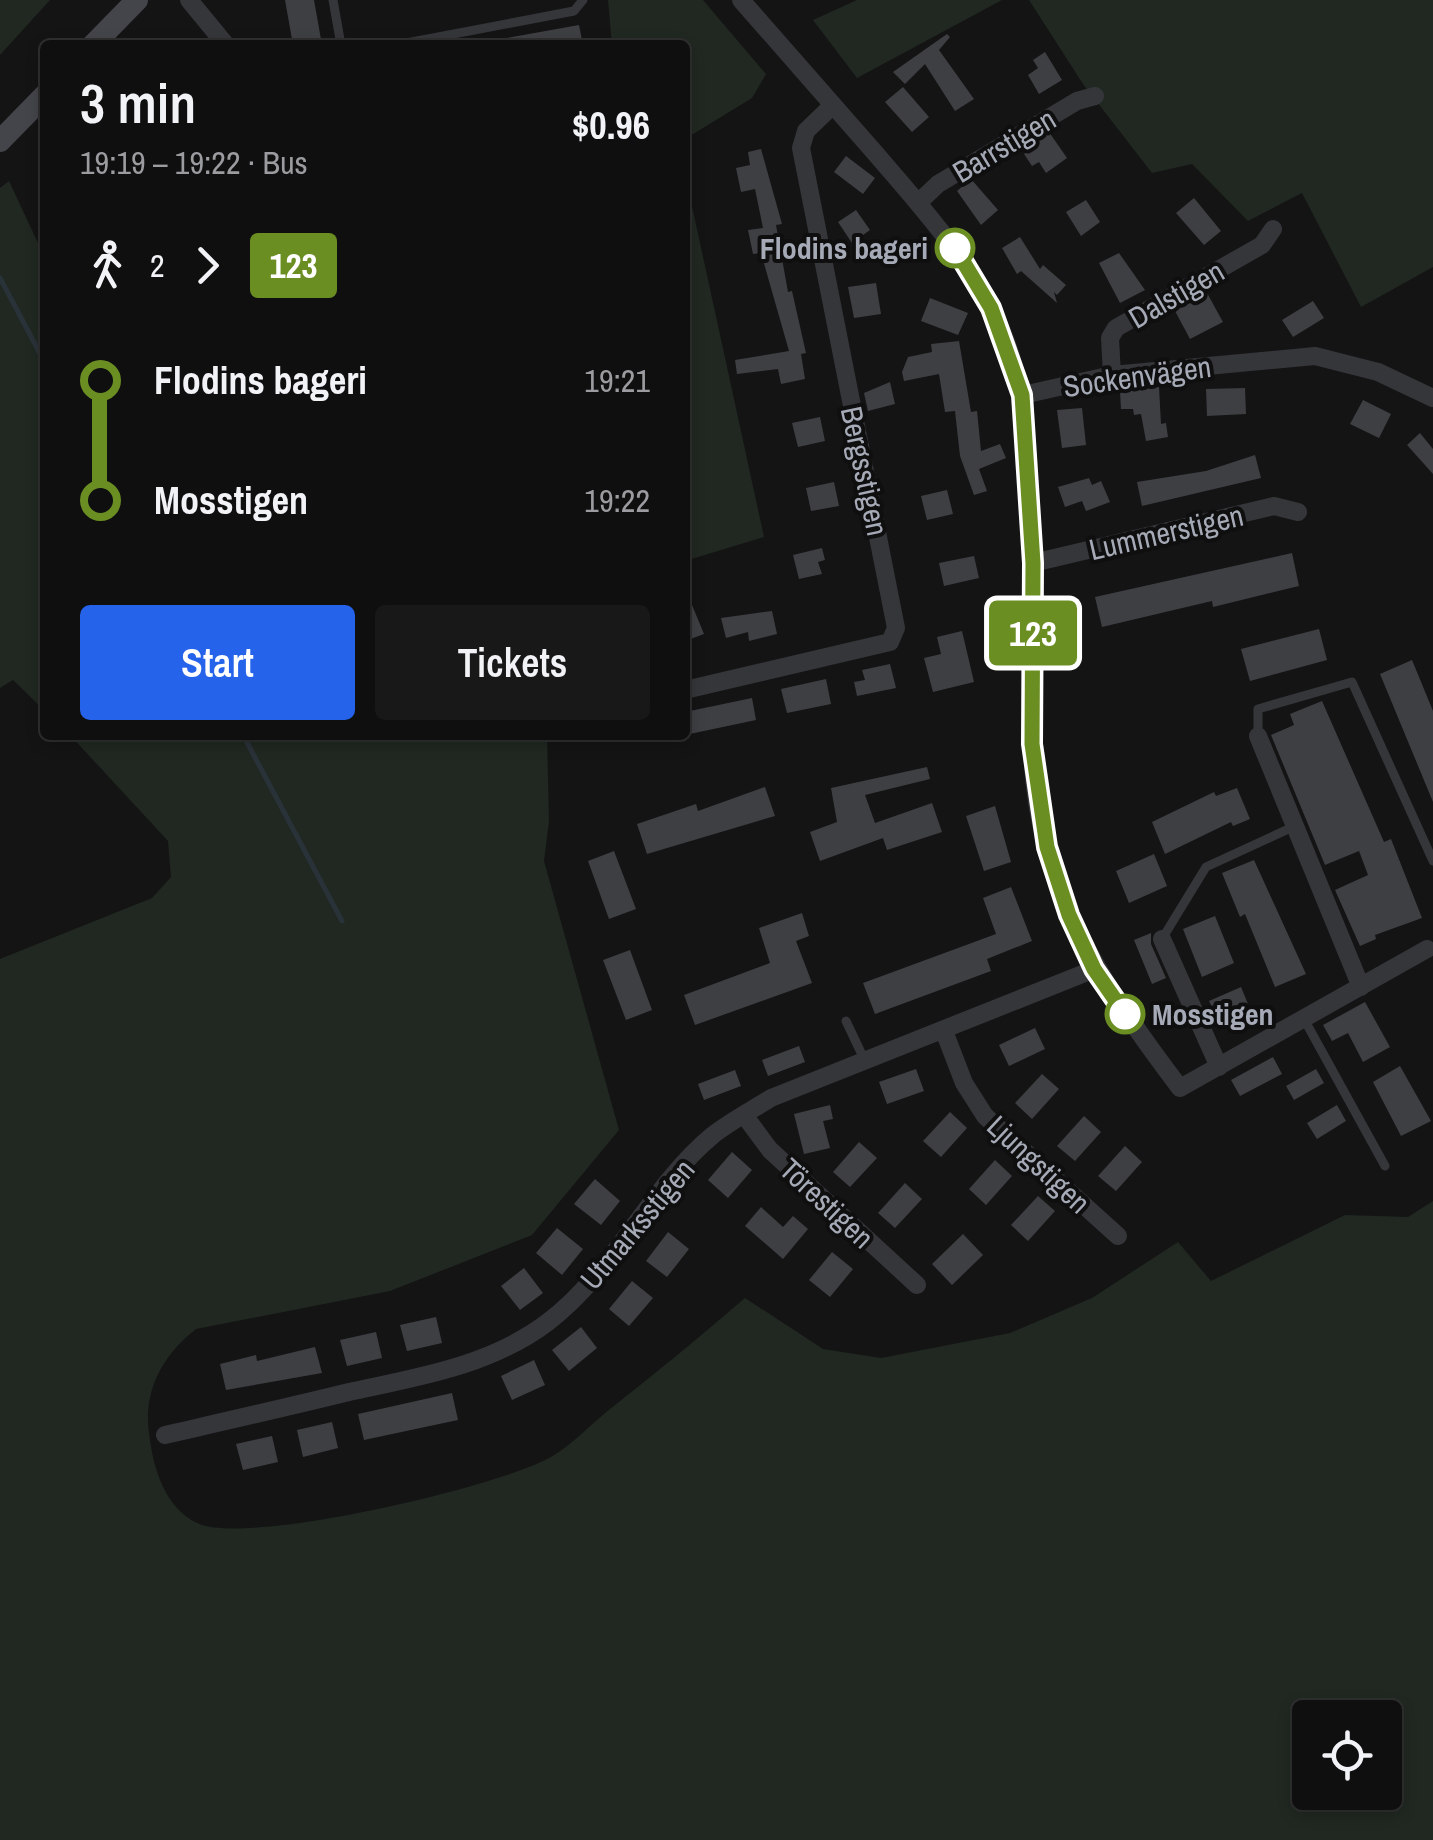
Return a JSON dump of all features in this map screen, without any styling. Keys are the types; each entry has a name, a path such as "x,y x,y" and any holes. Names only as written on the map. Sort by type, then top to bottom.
{"main road":[{"path":"98,40 137,0"},
{"path":"0,141 40,99"}],"street":[{"path":"189,0 222,40"},
{"name":"Sockenvägen","path":"741,0 949,239 991,308 1022,395 1112,375 1315,356 1378,372 1433,398"},
{"name":"Barrstigen","path":"918,203 938,184 1077,102 1095,96"},
{"name":"Bergsstigen","path":"690,689 890,642 896,628 801,148 806,131 834,105"},
{"name":"Dalstigen","path":"1112,375 1110,338 1116,328 1262,245 1274,229"},
{"path":"1022,395 1033,563 1032,744 1037,799 1054,874 1094,969 1180,1088 1430,947"},
{"name":"Lummerstigen","path":"1033,563 1274,506 1298,512"},
{"path":"1258,736 1361,987"},
{"path":"1162,939 1219,1067"},
{"name":"Utmarksstigen","path":"165,1435 482,1360 570,1303 605,1266 683,1166 713,1136 744,1115 771,1098 1094,969"},
{"name":"Ljungstigen","path":"944,1031 964,1083 985,1116 1118,1236"},
{"name":"Törestigen","path":"744,1115 770,1150 917,1285"}],"lane":[{"path":"333,0 340,40"},
{"path":"422,40 574,11 583,0"},
{"path":"1258,736 1258,709 1352,682 1399,778 1433,862"},
{"path":"1162,939 1206,867 1295,826"},
{"path":"1304,1020 1385,1166"},
{"path":"846,1021 865,1061"}],"shaded area":[{"path":"0,0 50,0 0,55"},
{"path":"608,0 703,0 766,74 752,98 690,136 690,40 612,40"},
{"path":"857,0 1002,0 857,78 813,20"},
{"path":"1029,0 1433,0 1433,267 1361,307 1302,193 1248,221 1192,164 1152,173 1083,84"},
{"path":"9,181 40,247 40,706 13,680 0,688 0,188"},
{"path":"690,197 764,537 690,559"},
{"path":"75,740 547,740 549,821 544,861 619,1130 532,1235 390,1291 196,1329 184,1339 158,1375 148,1417 162,1485 176,1507 197,1523 224,1528 266,1527 317,1520 430,1497 523,1469 566,1447 745,1298 823,1349 881,1358 1010,1333 1092,1298 1178,1242 1211,1281 1345,1215 1408,1217 1433,1201 1433,1840 0,1840 0,959 152,898 171,877 168,841"}],"building":[{"path":"285,0 314,0 321,40 292,40"},
{"path":"579,25 582,40 507,40"},
{"path":"947,34 950,37 939,50 974,99 955,111 925,64 905,84 893,72"},
{"path":"1045,52 1062,80 1039,94 1028,75 1038,68 1033,60"},
{"path":"903,87 929,117 912,132 885,102"},
{"path":"1049,132 1067,158 1046,173 1039,162 1032,166 1024,154 1030,150 1027,145"},
{"path":"761,149 782,224 776,225 788,292 792,291 806,353 801,354 805,379 781,384 778,369 737,374 735,360 789,351 761,253 753,254 748,230 763,228 755,189 741,192 736,168 750,165 748,152"},
{"path":"846,156 875,178 863,194 834,172"},
{"path":"971,179 998,210 981,225 957,191"},
{"path":"1194,198 1221,231 1204,245 1176,213"},
{"path":"1086,200 1100,222 1081,236 1066,212"},
{"path":"856,210 870,230 852,243 838,222"},
{"path":"1020,237 1040,269 1043,265 1066,285 1057,295 1054,292 1057,303 1021,271 1017,274 1002,248"},
{"path":"1119,253 1145,290 1120,303 1099,263"},
{"path":"876,283 881,314 854,318 848,287"},
{"path":"1207,293 1223,322 1190,339 1175,311"},
{"path":"930,298 968,313 958,335 921,321"},
{"path":"1313,301 1324,318 1293,337 1282,320"},
{"path":"959,341 971,412 977,411 981,451 1000,444 1006,458 979,469 987,491 974,495 960,456 955,411 945,412 939,374 904,381 902,372 908,357 932,352 931,344"},
{"path":"890,382 895,404 868,411 864,393"},
{"path":"1159,387 1161,424 1166,423 1168,437 1146,441 1141,414 1121,409 1120,392"},
{"path":"1245,388 1246,414 1207,416 1206,389"},
{"path":"1363,400 1391,414 1379,438 1350,424"},
{"path":"1082,408 1086,445 1062,448 1057,410"},
{"path":"820,417 825,441 798,447 792,423"},
{"path":"1420,433 1433,449 1433,474 1407,445"},
{"path":"1255,455 1261,478 1142,506 1137,482 1206,471"},
{"path":"1089,478 1092,485 1101,481 1110,502 1086,511 1082,501 1065,507 1058,487"},
{"path":"834,482 839,506 811,511 806,488"},
{"path":"947,490 953,514 927,520 921,496"},
{"path":"822,548 825,560 818,562 822,574 799,579 793,555"},
{"path":"1292,553 1299,586 1213,607 1212,601 1102,627 1095,597"},
{"path":"974,556 979,578 944,586 939,563"},
{"path":"690,600 704,634 690,639"},
{"path":"772,611 777,634 749,641 748,632 726,638 721,618"},
{"path":"1319,629 1327,660 1250,681 1241,649"},
{"path":"962,631 974,682 933,692 924,658 941,654 937,637"},
{"path":"1412,660 1433,711 1433,802 1380,674"},
{"path":"890,664 896,688 857,696 854,682 865,680 862,670"},
{"path":"826,679 831,704 787,713 781,689"},
{"path":"752,698 756,720 690,734 690,711"},
{"path":"1322,701 1384,842 1391,839 1422,918 1375,935 1376,939 1360,946 1335,890 1368,875 1359,851 1325,865 1271,735 1294,725 1290,714"},
{"path":"927,767 930,779 865,795 875,823 932,803 942,832 887,850 883,838 820,861 810,832 837,822 831,788"},
{"path":"765,787 775,816 647,854 637,824 696,804 698,811"},
{"path":"1237,788 1250,819 1233,826 1231,822 1165,854 1152,822 1214,792 1216,796"},
{"path":"995,806 1011,862 984,871 966,816"},
{"path":"614,851 636,909 609,919 588,861"},
{"path":"1154,854 1167,886 1129,903 1116,871"},
{"path":"1254,860 1306,974 1275,987 1245,914 1240,917 1222,873"},
{"path":"1011,887 1032,941 987,959 991,971 875,1014 863,983 996,934 983,898"},
{"path":"802,913 809,936 796,941 812,983 695,1025 684,995 770,963 759,928"},
{"path":"1215,916 1234,963 1202,977 1183,929"},
{"path":"1151,933 1151,944 1166,978 1152,984 1134,940"},
{"path":"630,950 652,1010 626,1020 603,960"},
{"path":"1241,987 1248,1004 1217,1018 1209,1001"},
{"path":"1365,1002 1390,1047 1363,1062 1348,1033 1332,1041 1323,1025"},
{"path":"1035,1028 1045,1049 1009,1066 999,1045"},
{"path":"799,1046 805,1062 768,1076 762,1060"},
{"path":"1273,1057 1282,1074 1240,1096 1231,1080"},
{"path":"1400,1066 1431,1121 1401,1136 1373,1082"},
{"path":"916,1069 924,1091 887,1104 879,1082"},
{"path":"1316,1069 1324,1083 1294,1100 1286,1086"},
{"path":"735,1070 741,1086 704,1100 698,1084"},
{"path":"1042,1074 1059,1089 1032,1119 1015,1103"},
{"path":"830,1105 833,1119 823,1121 830,1148 804,1154 794,1114"},
{"path":"1337,1105 1346,1121 1317,1139 1307,1123"},
{"path":"950,1112 967,1128 941,1157 923,1141"},
{"path":"1084,1116 1101,1132 1075,1161 1057,1146"},
{"path":"859,1142 877,1158 850,1187 833,1172"},
{"path":"1125,1146 1142,1162 1116,1191 1098,1176"},
{"path":"732,1152 752,1170 728,1198 708,1180"},
{"path":"995,1160 1012,1176 986,1205 969,1189"},
{"path":"595,1179 620,1201 601,1225 574,1204"},
{"path":"905,1183 922,1199 895,1228 878,1213"},
{"path":"1038,1196 1055,1211 1028,1241 1011,1225"},
{"path":"761,1207 783,1227 793,1216 808,1229 783,1259 745,1226"},
{"path":"557,1228 583,1249 562,1275 536,1253"},
{"path":"668,1232 689,1249 667,1277 646,1261"},
{"path":"963,1234 983,1255 952,1285 932,1264"},
{"path":"832,1252 853,1269 830,1297 809,1280"},
{"path":"524,1268 543,1293 520,1310 501,1286"},
{"path":"632,1281 653,1298 629,1326 609,1309"},
{"path":"436,1317 442,1343 407,1351 400,1325"},
{"path":"581,1327 597,1348 569,1371 552,1350"},
{"path":"376,1332 382,1358 347,1366 340,1340"},
{"path":"315,1347 322,1373 226,1390 220,1364 256,1355 257,1361"},
{"path":"534,1360 545,1385 512,1400 501,1376"},
{"path":"452,1393 458,1420 364,1440 358,1414"},
{"path":"332,1422 338,1448 303,1457 297,1430"},
{"path":"272,1436 278,1462 243,1470 236,1444"}],"waterway":[{"path":"0,278 40,354"},
{"path":"246,740 342,921"}],"bus line":[{"name":"123","path":"955,248 991,308 1022,395 1033,563 1032,744 1047,847 1069,915 1094,969 1125,1014"}],"place":[{"name":"Flodins bageri","path":"955,248"},
{"name":"Mosstigen","path":"1125,1014"}]}
